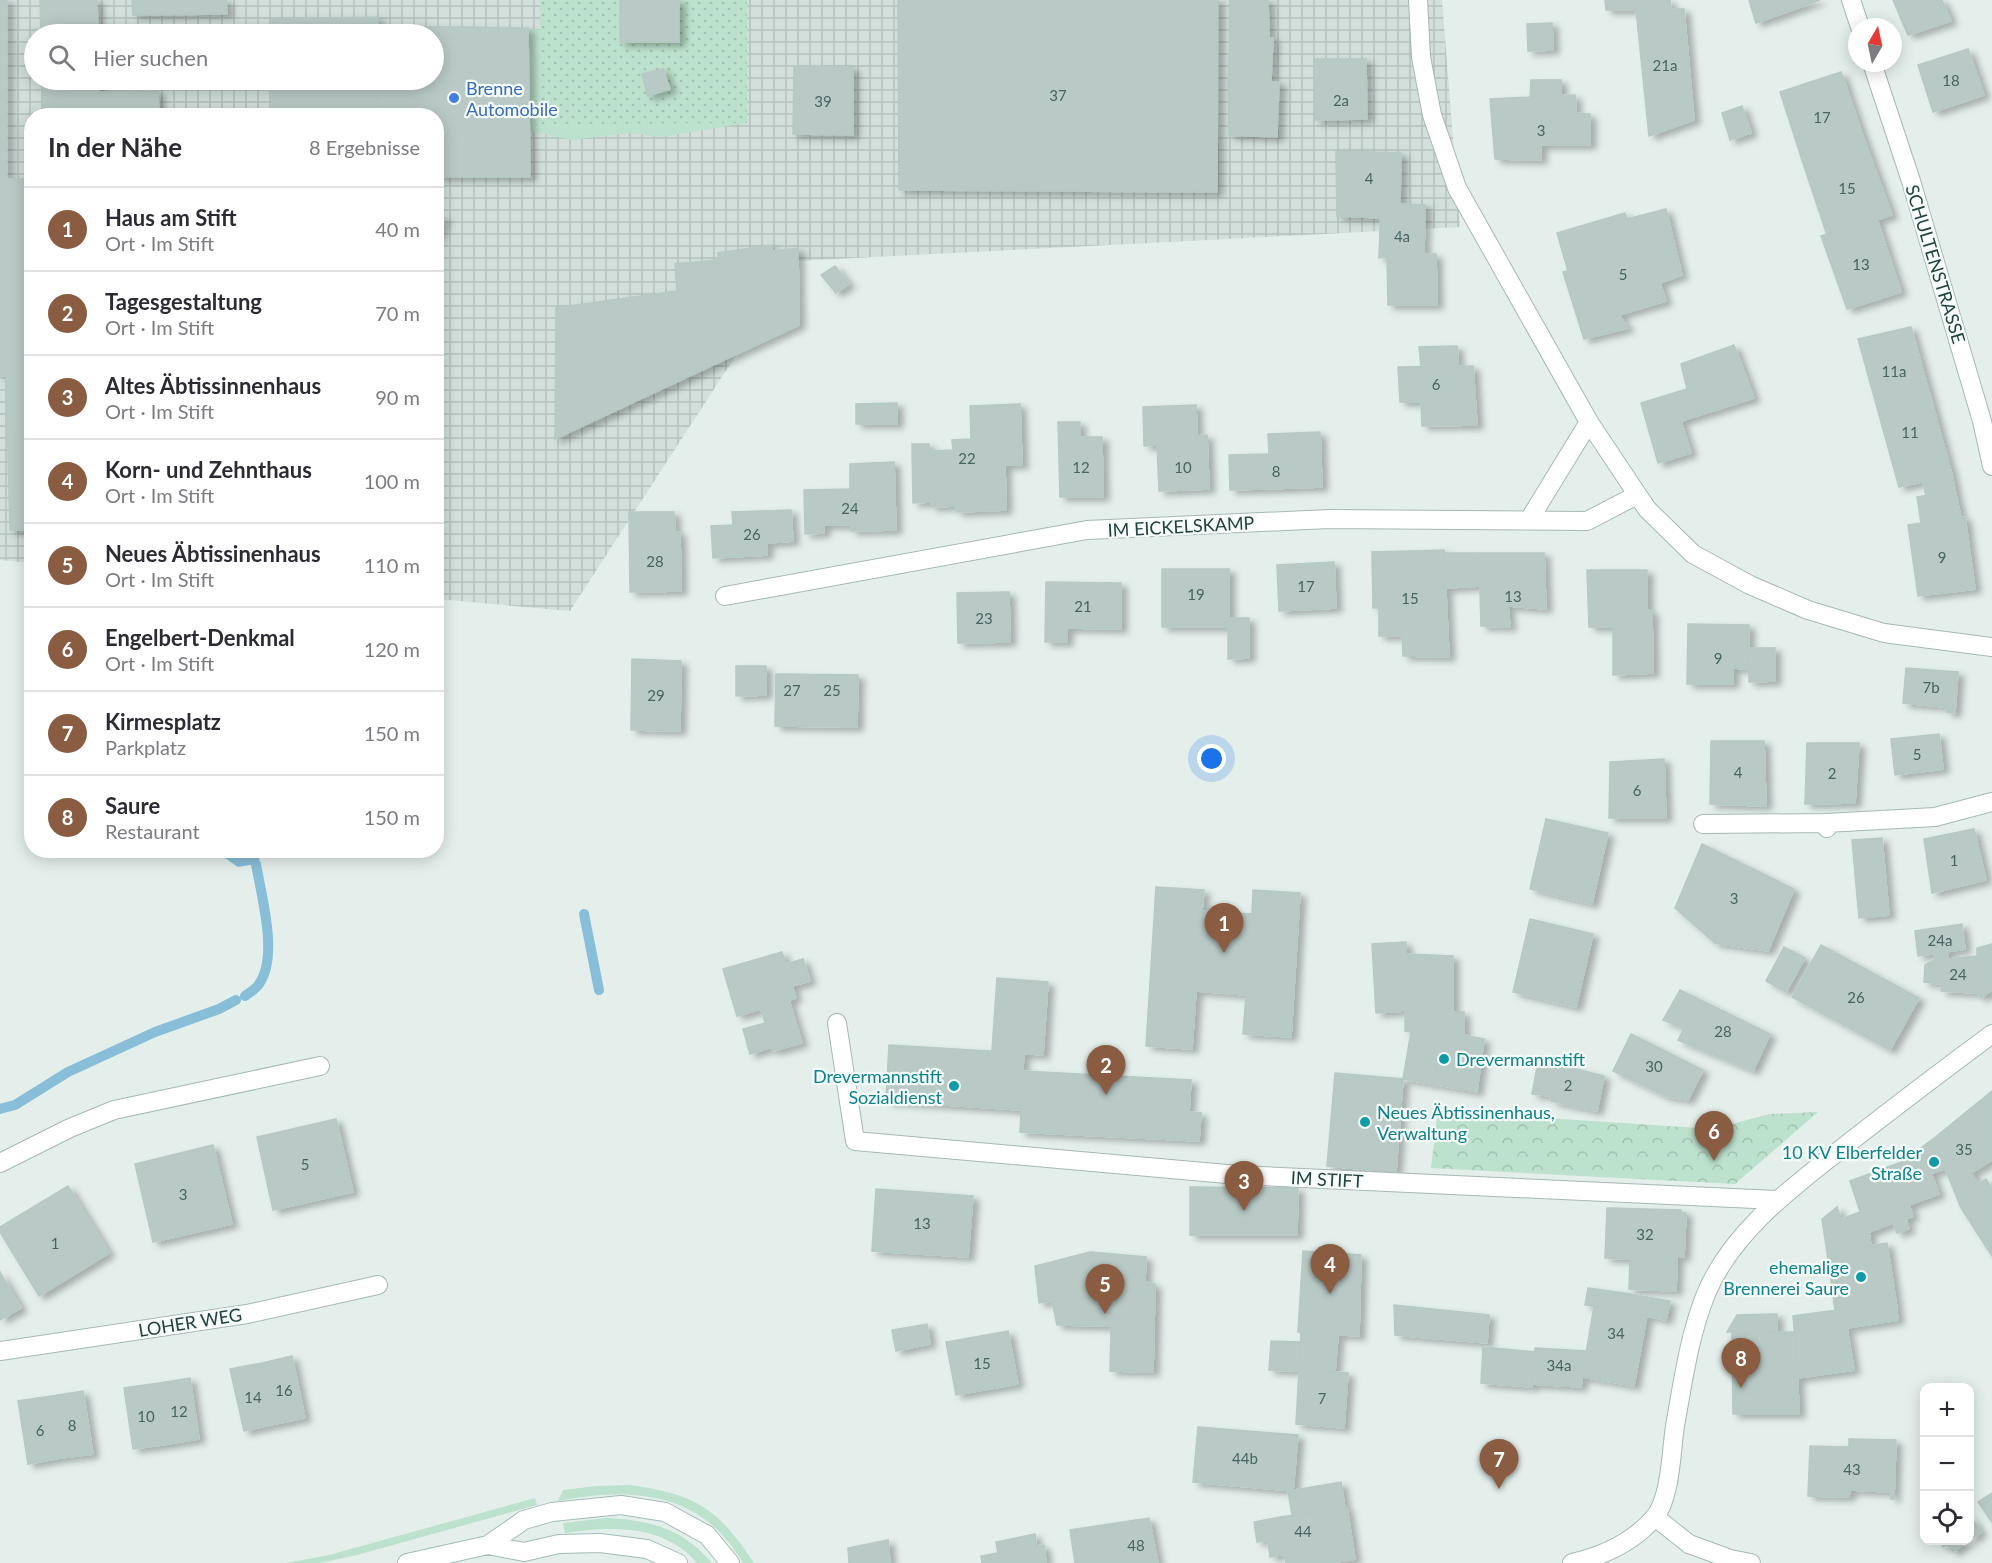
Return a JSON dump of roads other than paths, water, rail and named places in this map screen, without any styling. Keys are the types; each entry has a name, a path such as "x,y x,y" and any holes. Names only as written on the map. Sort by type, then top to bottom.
{"street":[{"path":"1418,0 1421,57 1432,115 1457,188 1589,422 1647,509 1693,554 1750,585 1808,610 1884,633 1992,647"},
{"path":"1851,0 1857,18"},
{"name":"SCHULTENSTRASSE","path":"1875,72 1911,181 1982,421 1992,466"},
{"path":"1529,520 1589,422"},
{"name":"IM EICKELSKAMP","path":"725,596 1087,530 1329,519 1587,521 1636,495"},
{"path":"1703,824 1826,826 1935,817 1992,801"},
{"name":"IM STIFT","path":"837,1023 855,1141 1238,1175 1776,1200"},
{"path":"1572,1563 1614,1550 1655,1517 1667,1485 1690,1346 1706,1294 1732,1249 1776,1200 1925,1083 1992,1034"},
{"path":"0,1163 70,1128 114,1110 320,1066"},
{"name":"LOHER WEG","path":"0,1351 247,1314 378,1285"},
{"path":"407,1563 488,1545 524,1520 552,1512 621,1505 665,1512 707,1535 730,1563"},
{"path":"1655,1517 1689,1544 1730,1559 1751,1563"},
{"path":"488,1545 524,1552 559,1544 600,1543 646,1549 678,1563"}],"water":[{"path":"225,858 260,858 256,864 238,867"}],"waterway":[{"path":"245,996 259,984 268,958 267,925 256,864"},
{"path":"584,914 599,990"},
{"path":"0,1109 15,1105 68,1072 155,1032 219,1009 236,1000"}],"place":[{"name":"Brenne Automobile","path":"454,98"},
{"name":"Haus am Stift","path":"1224,953"},
{"name":"Drevermannstift","path":"1444,1059"},
{"name":"Drevermannstift Sozialdienst","path":"954,1086"},
{"name":"Tagesgestaltung","path":"1106,1095"},
{"name":"Neues Äbtissinenhaus, Verwaltung","path":"1365,1122"},
{"name":"Engelbert-Denkmal","path":"1714,1161"},
{"name":"10 KV Elberfelder Straße","path":"1934,1162"},
{"name":"Altes Äbtissinnenhaus","path":"1244,1211"},
{"name":"ehemalige Brennerei Saure","path":"1861,1277"},
{"name":"Korn- und Zehnthaus","path":"1330,1294"},
{"name":"Neues Äbtissinenhaus","path":"1105,1314"},
{"name":"Saure","path":"1741,1388"},
{"name":"Kirmesplatz","path":"1499,1489"}]}
